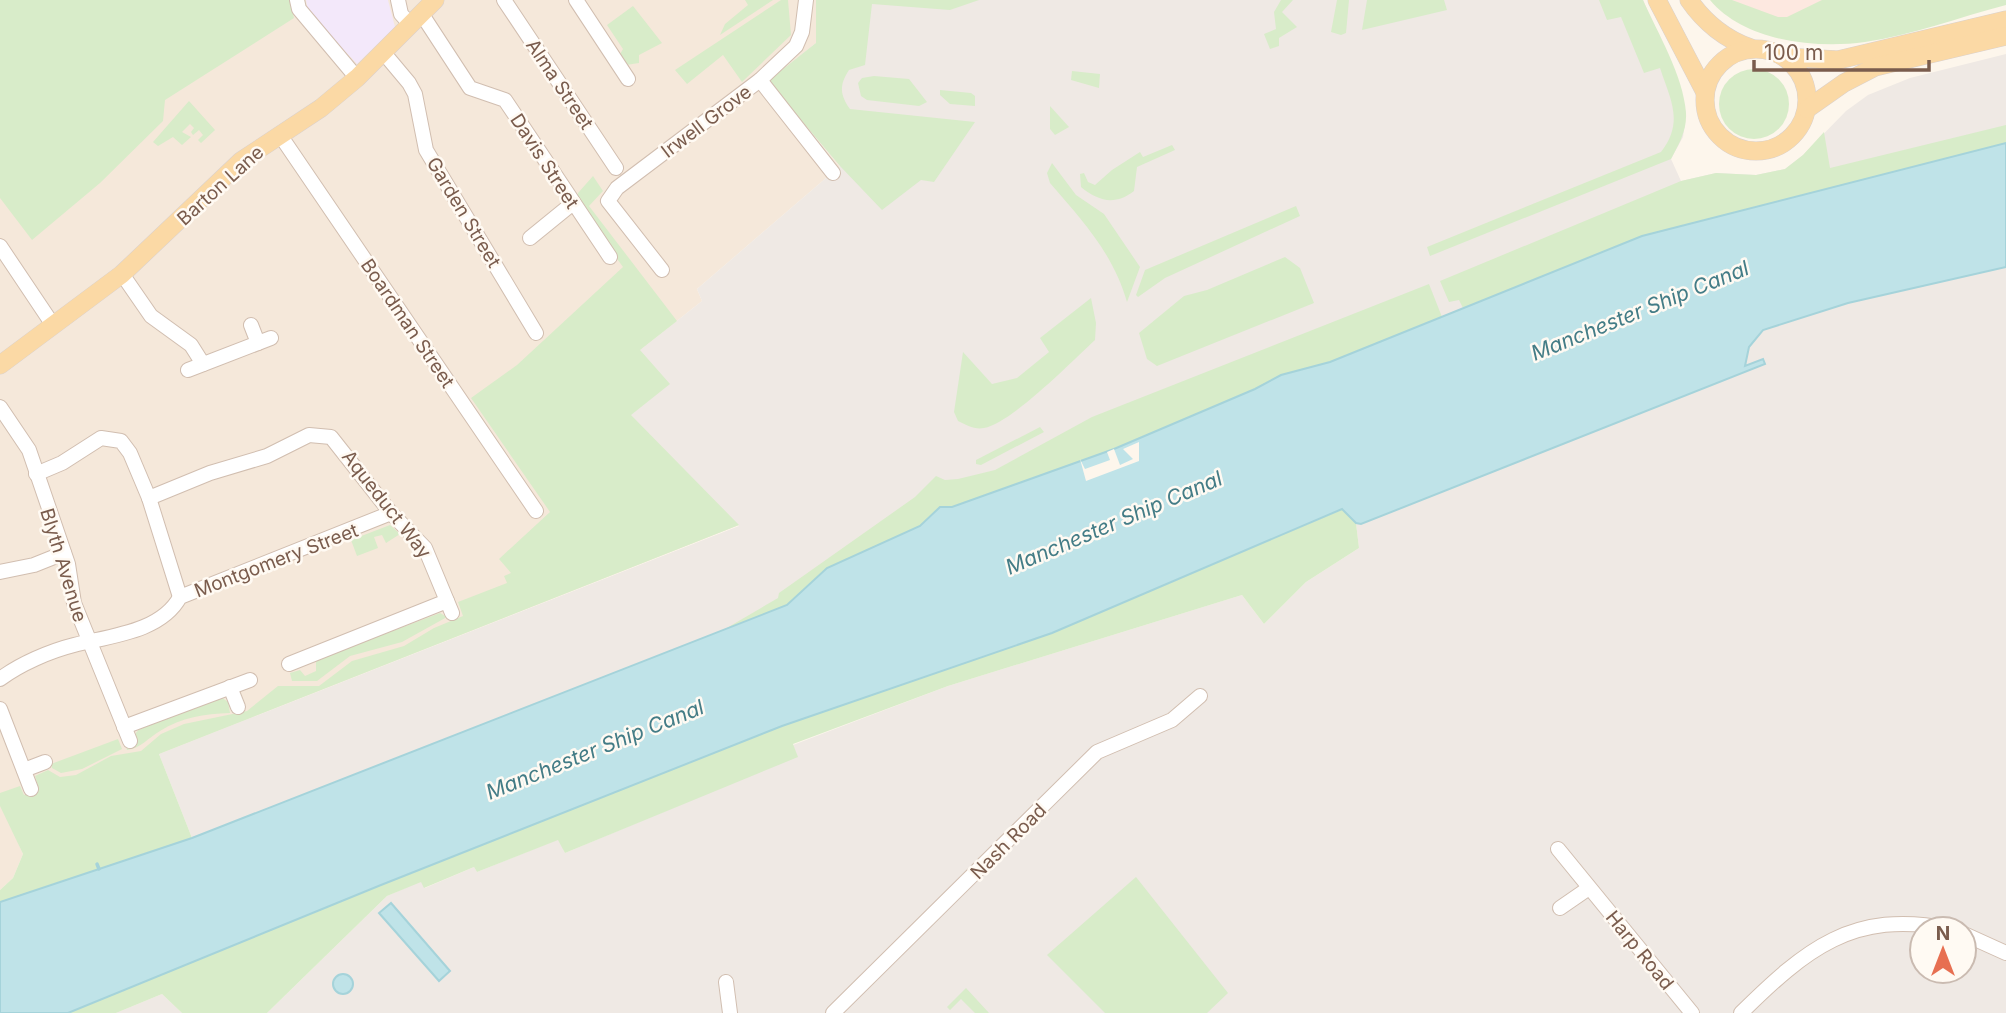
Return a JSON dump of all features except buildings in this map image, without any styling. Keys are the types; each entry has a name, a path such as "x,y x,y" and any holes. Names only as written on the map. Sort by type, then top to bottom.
{"main road":[{"name":"Barton Lane","path":"0,365 122,274 241,161 321,108 358,78 435,0"},
{"path":"1689,0 1709,24 1739,44 1769,50 1785,57 1838,60 2006,20"},
{"path":"1657,1 1705,92"},
{"path":"1807,109 1844,83 1875,67 2006,36"},
{"path":"1751,48 1720,62 1710,76 1705,92 1705,109 1711,126 1731,145 1745,150 1759,151 1785,142 1802,122 1807,109 1804,80 1785,57"}],"street":[{"path":"297,0 299,9 358,78"},
{"name":"Davis Street","path":"398,0 401,14 415,19 470,88 505,100 610,257"},
{"name":"Alma Street","path":"504,0 616,168"},
{"path":"576,0 628,79"},
{"name":"Irwell Grove","path":"662,270 608,201 617,188 760,80 796,46 802,32 802,5"},
{"name":"Garden Street","path":"383,52 415,94 426,149 536,334"},
{"path":"760,80 833,173"},
{"name":"Boardman Street","path":"280,135 536,511"},
{"path":"530,239 573,204"},
{"path":"0,246 53,325"},
{"path":"122,274 151,316 191,345 203,364"},
{"path":"188,370 265,340 251,325"},
{"name":"Blyth Avenue","path":"0,407 25,442 64,553 74,603 127,734 250,680"},
{"name":"Aqueduct Way","path":"149,498 210,473 247,464 316,434 338,443 391,513 425,548 450,607 307,665 289,664"},
{"path":"36,474 62,463 94,440 114,438 130,453 149,498 180,597"},
{"name":"Montgomery Street","path":"0,679 26,664 160,619 171,611 180,597 391,513"},
{"path":"0,572 34,565 64,553"},
{"path":"230,687 237,707"},
{"name":"Nash Road","path":"833,1013 1097,752 1172,720 1200,696"},
{"path":"0,709 31,789"},
{"path":"24,770 45,762"},
{"name":"Harp Road","path":"1558,849 1692,1013"},
{"path":"1560,908 1589,888"},
{"path":"1741,1013 1809,952 1854,929 1908,924"},
{"path":"1978,940 2006,953"},
{"path":"726,982 730,1013"}],"shaded area":[{"path":"0,0 816,0 816,43 768,82 840,166 697,289 702,301 640,350 739,525 159,754 2,806 23,854 13,878 0,890"},
{"path":"306,0 388,0 395,27 357,64 308,12"},
{"path":"816,0 1643,0 1677,78 1686,113 1683,137 1671,159 1681,181 1716,173 1756,175 1785,169 1803,155 1846,111 1868,95 1910,78 2006,54 2006,143 1642,236 1495,295 787,605 192,838 159,754 739,526 630,415 640,350 702,301 697,289 840,166 768,81 816,43"},
{"path":"1721,0 1833,0 1785,24"},
{"path":"2006,267 2006,1013 267,1013 387,896 421,881 425,888 474,867 477,872 559,839 565,853 797,756 793,745 948,686 1242,595 1264,624 1306,582 1359,548 1356,523 1764,364 1763,359 1745,367 1749,347 1763,330 1848,303"},
{"path":"162,994 182,1013 116,1013"}],"green space":[{"path":"0,0 290,0 294,18 165,100 163,121 100,183 32,240 0,198"},
{"path":"745,0 773,0 720,35 725,24 748,5"},
{"path":"781,0 788,0 791,35 742,82 723,55 687,84 675,70"},
{"path":"816,0 979,0 950,10 872,4 865,65 849,70 842,85 844,99 850,109 975,122 934,182 921,180 882,210 840,166 768,81 816,43"},
{"path":"1281,0 1293,0 1282,12 1297,27 1279,38 1279,46 1270,49 1264,34 1276,29 1274,12"},
{"path":"1337,0 1349,0 1346,33 1341,35 1331,32"},
{"path":"1367,0 1444,0 1447,10 1362,30"},
{"path":"1599,0 1643,0 1669,55 1680,84 1686,113 1684,131 1671,159 1430,256 1427,247 1661,152 1668,141 1674,121 1671,101 1660,68 1644,73 1621,17 1607,20"},
{"path":"1710,0 1732,0 1778,17 1787,17 1822,0 2006,0 2006,5 1883,39 1824,44 1803,43 1761,33 1724,14"},
{"path":"633,6 662,43 639,55 639,63 626,65 619,56 623,49 607,25"},
{"path":"1754,69 1779,79 1789,104 1779,129 1754,139 1729,129 1719,104 1729,79"},
{"path":"1072,71 1100,74 1099,88 1071,80"},
{"path":"874,76 909,79 927,102 919,106 867,100 861,96 858,83 862,78"},
{"path":"940,90 971,93 975,96 975,106 950,104 940,95"},
{"path":"189,101 215,130 201,143 198,140 203,135 199,130 193,135 191,132 194,128 190,124 182,132 191,137 182,145 173,137 158,146 153,142"},
{"path":"1050,106 1069,127 1055,135 1050,129"},
{"path":"2006,125 2006,143 1642,236 1463,308 1459,300 1449,302 1440,281 1681,181 1716,173 1756,175 1785,169 1803,155 1824,132 1830,168"},
{"path":"1172,145 1175,150 1137,167 1134,191 1127,196 1107,200 1094,196 1081,187 1080,174 1084,173 1088,182 1095,185 1140,152 1143,157"},
{"path":"1052,163 1076,195 1104,214 1140,267 1127,302 1105,253 1085,224 1050,183 1047,173"},
{"path":"593,176 603,191 589,206 677,321 640,350 670,384 631,415 739,525 159,754 192,838 0,902 0,890 13,878 23,854 0,806 0,793 20,786 24,795 39,789 35,776 48,770 60,777 76,775 111,756 141,751 161,734 184,724 247,711 278,686 319,686 352,661 404,646 434,628 463,616 458,602 507,583 504,576 511,573 499,559 550,512 471,398 517,365 623,267 577,204 578,193"},
{"path":"1296,206 1300,216 1165,278 1138,297 1136,295 1145,270"},
{"path":"1285,257 1300,268 1314,303 1157,366 1147,359 1139,333 1184,296 1207,290"},
{"path":"1429,284 1442,317 1330,362 1281,375 1255,389 1114,449 952,507 940,508 920,526 827,568 787,605 725,629 778,598 779,593 915,497 936,476 945,480 958,479 995,470 1092,417"},
{"path":"1091,298 1096,323 1095,340 1057,376 996,424 977,428 958,421 954,412 963,352 992,384 1017,378 1049,352 1040,338"},
{"path":"1040,427 1044,432 981,465 976,464 976,460"},
{"path":"1343,509 1356,523 1359,548 1306,582 1264,624 1242,595 948,686 793,744 798,757 565,853 558,840 477,872 474,867 424,888 421,882 387,896 267,1013 182,1013 162,994 116,1013 68,1013 782,726 1052,633"},
{"path":"390,525 400,534 386,543 382,535 374,537 378,548 357,556 351,540"},
{"path":"440,613 447,617 402,642 350,656 317,681 292,681 290,673 300,670 305,676 316,671 316,660"},
{"path":"221,697 228,702 230,713 185,719 127,750 126,746 139,729"},
{"path":"118,739 122,749 82,769 61,773 52,768 51,764"},
{"path":"1136,877 1228,993 1207,1013 1105,1013 1047,955"},
{"path":"966,988 989,1013 975,1013 961,999 950,1010 947,1007"}],"water":[{"name":"Manchester Ship Canal","path":"2006,143 2006,267 1848,303 1763,330 1749,347 1745,366 1763,359 1765,364 1361,524 1356,523 1342,509 1052,633 782,726 68,1013 0,1013 0,902 192,838 787,605 827,568 920,526 940,507 952,507 1114,449 1255,389 1281,375 1330,362 1642,236"},
{"path":"391,903 450,971 439,981 379,913"},
{"path":"343,974 350,977 353,984 350,991 343,994 336,991 333,984 336,977"}],"pier":[{"path":"1139,442 1139,461 1086,481 1080,459 1085,469 1110,460 1107,452 1114,449 1120,465 1133,459 1123,449"}],"waterway":[{"path":"97,864 99,869"}]}
